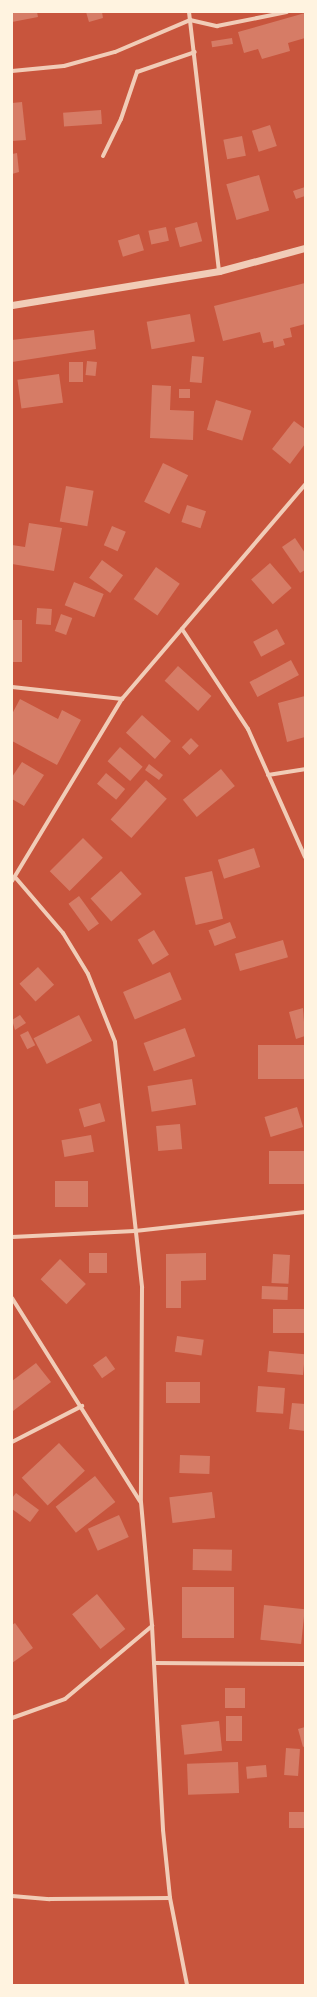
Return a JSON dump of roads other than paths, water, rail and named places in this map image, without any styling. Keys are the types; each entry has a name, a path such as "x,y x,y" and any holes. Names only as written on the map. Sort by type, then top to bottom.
{"street":[{"path":"189,12 219,271"},
{"path":"12,71 64,66 115,52 190,20 217,26 287,12"},
{"path":"103,156 121,119 137,72 194,52"},
{"path":"12,305 219,271 305,248"},
{"path":"187,1985 170,1898 163,1830 152,1626 141,1502 142,1288 115,1042 88,974 63,933 13,879 122,699 305,485"},
{"path":"182,629 248,730 305,857"},
{"path":"12,687 122,699"},
{"path":"268,775 305,769"},
{"path":"12,1237 135,1232 305,1212"},
{"path":"12,1298 82,1406 141,1502"},
{"path":"12,1442 82,1406"},
{"path":"12,1718 65,1699 152,1626"},
{"path":"154,1663 305,1664"},
{"path":"12,1896 50,1899 170,1898"}]}
